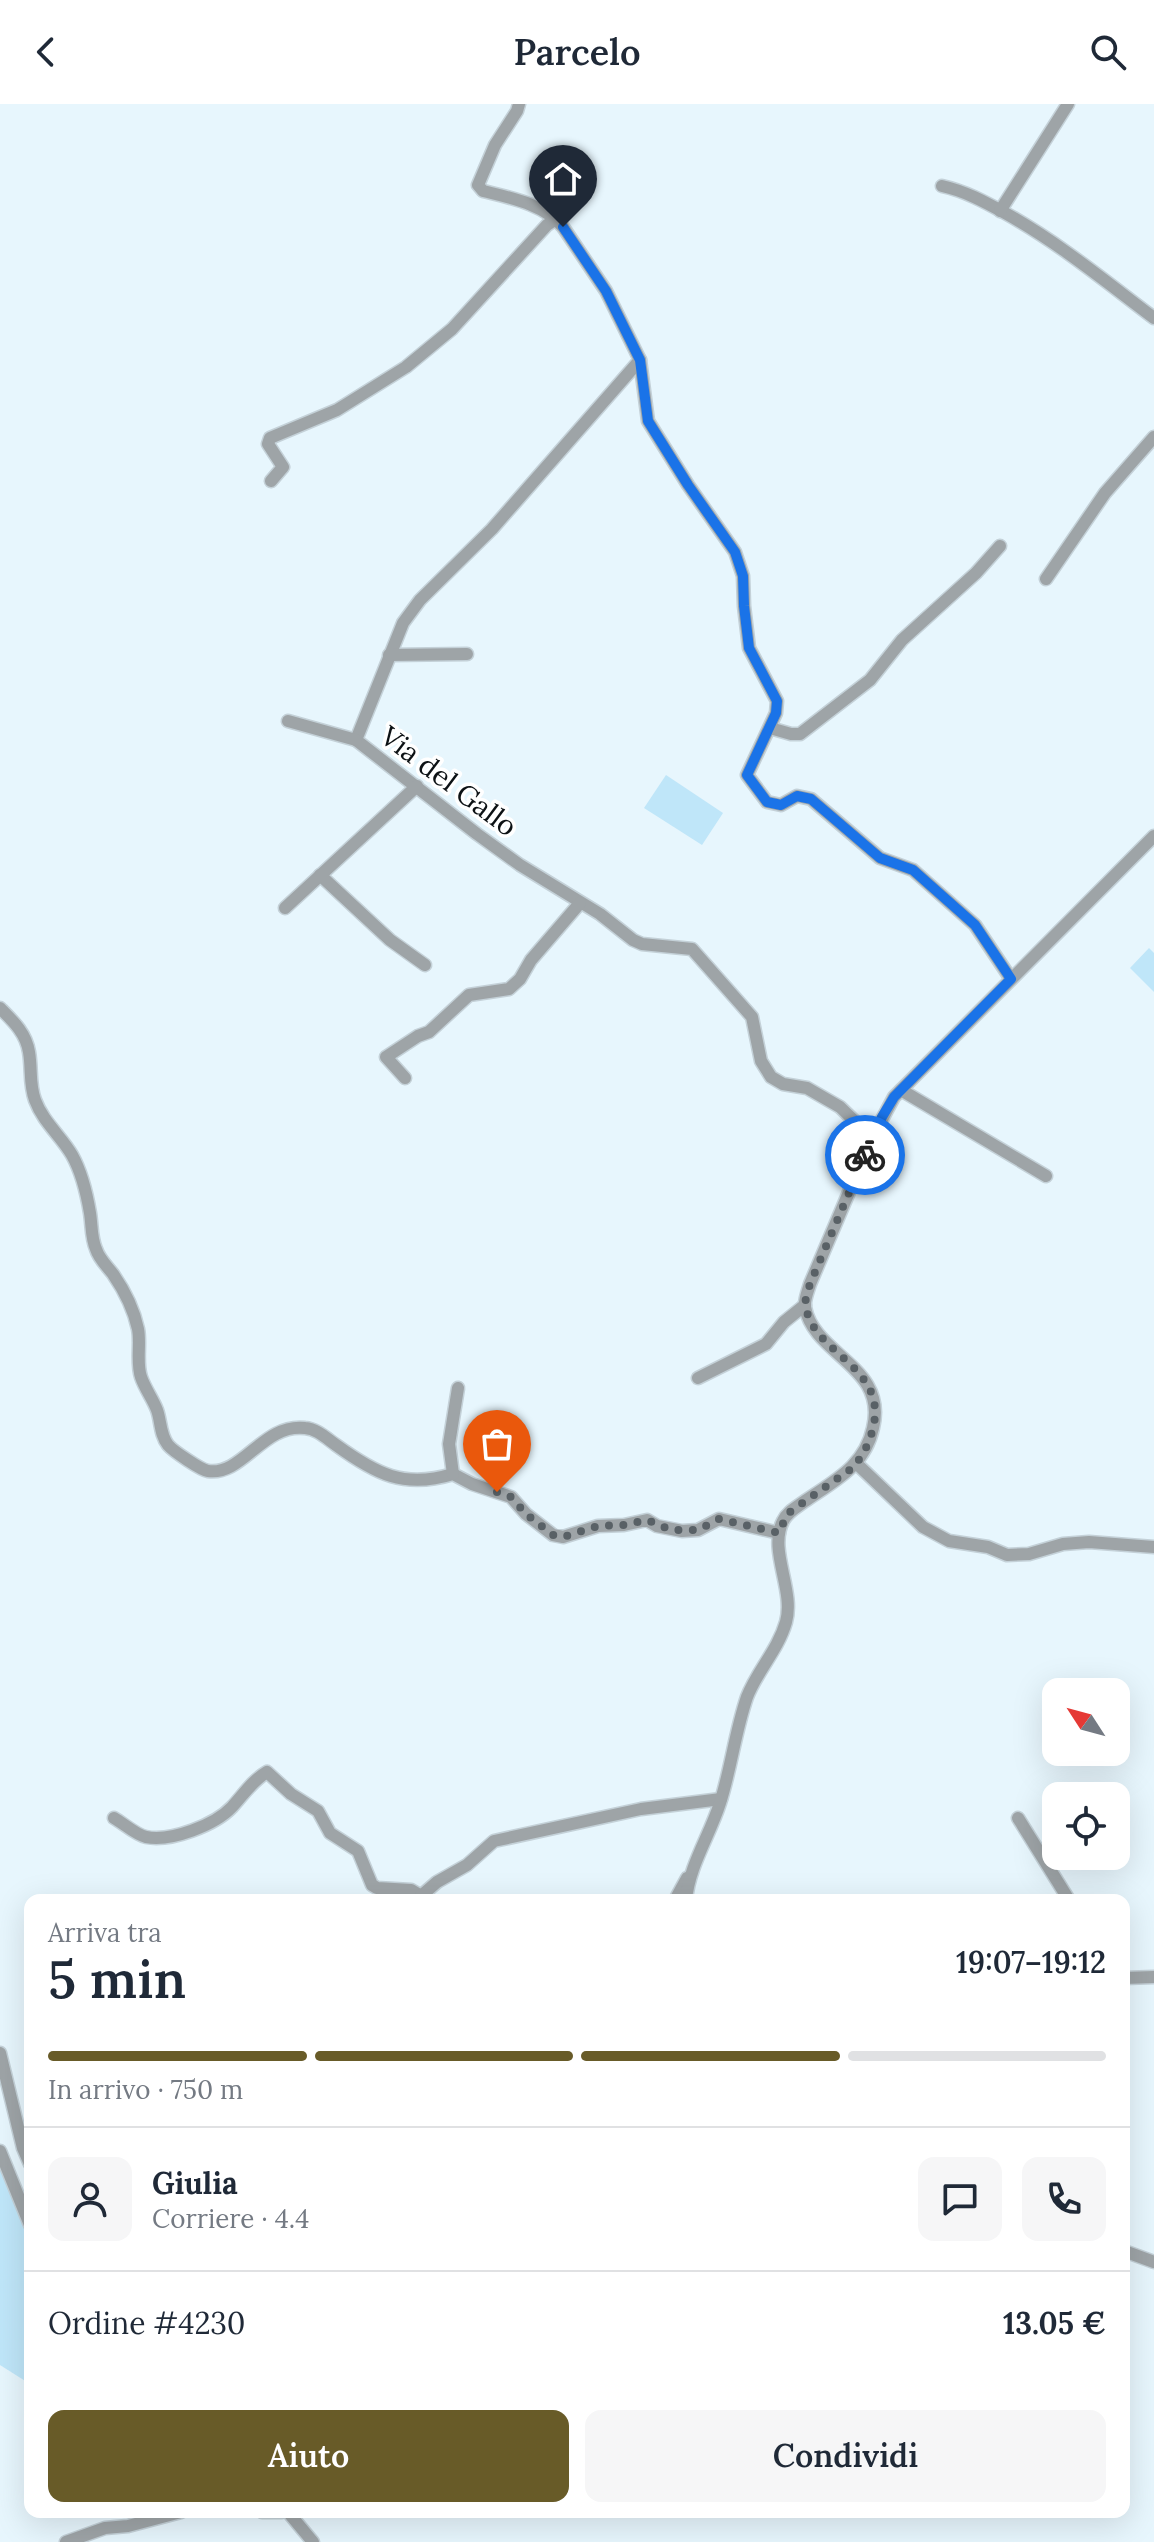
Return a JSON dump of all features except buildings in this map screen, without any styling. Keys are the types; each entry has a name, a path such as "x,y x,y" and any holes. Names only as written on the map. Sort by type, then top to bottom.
{"street":[{"path":"519,104 495,145 478,185 483,191 541,209 556,219 606,291 640,360 648,421 735,552 743,576 749,648 777,701 770,728 747,775 767,802 781,805 797,796 811,799 880,858 913,870 975,925 1011,979"},
{"path":"1000,211 1068,104"},
{"path":"942,186 956,189 1036,230 1154,318"},
{"path":"271,481 283,467 270,449 270,438 337,410 426,352 452,329 547,225 556,219"},
{"name":"Via del Gallo","path":"640,360 492,529 420,600 403,623 356,740 520,865 600,914 633,940 642,944 692,949 752,1017 763,1068 771,1077 783,1084 807,1088 840,1107 872,1138"},
{"path":"1046,579 1105,493 1154,437"},
{"path":"770,728 800,734 870,680 902,640 976,573 1000,546"},
{"path":"389,655 467,654"},
{"path":"288,721 356,740"},
{"path":"285,908 417,786"},
{"path":"678,1894 708,1837 747,1698 781,1637 786,1621 789,1607 779,1533 787,1514 857,1464 871,1437 874,1411 869,1387 854,1366 821,1336 805,1305 810,1284 872,1138 888,1105 901,1090 1154,836"},
{"path":"320,875 390,940 425,965"},
{"path":"405,1078 386,1057 429,1032 469,995 509,989 580,903"},
{"path":"0,1008 21,1030 29,1051 35,1101 51,1130 72,1155 90,1212 97,1253 132,1310 139,1331 141,1377 158,1412 168,1445 207,1471 227,1469 269,1437 290,1428 305,1428 317,1432 358,1461 386,1476 416,1482 453,1474 511,1497 526,1514 553,1535 563,1537 598,1526 647,1520 671,1530 698,1530 719,1519 779,1533"},
{"path":"901,1090 1046,1176"},
{"path":"698,1378 766,1344 784,1322 805,1305"},
{"path":"453,1474 449,1444 458,1388"},
{"path":"857,1464 923,1527 949,1541 988,1547 1007,1555 1029,1554 1063,1544 1154,1547"},
{"path":"114,1818 145,1837 195,1831 231,1808 255,1779 267,1772 291,1794 318,1811 330,1833 358,1851 372,1885 411,1890 416,1894"},
{"path":"424,1894 437,1882 467,1865 494,1841 641,1809 721,1799"},
{"path":"1018,1818 1065,1894"},
{"path":"687,1894 695,1863"},
{"path":"1130,1978 1154,1977"},
{"path":"0,2053 24,2150"},
{"path":"0,2151 24,2210"},
{"path":"1130,2253 1154,2262"},
{"path":"66,2542 105,2528 158,2518"},
{"path":"293,2518 313,2542"}],"shaded area":[{"path":"666,775 723,813 702,845 644,808"},
{"path":"1149,948 1154,953 1154,992 1130,968"},
{"path":"0,2168 24,2228 24,2380 0,2365"}],"way so far":[{"path":"497,1492 511,1497 526,1514 553,1535 563,1537 598,1526 647,1520 657,1526 682,1531 698,1530 719,1519 779,1533 787,1514 857,1464 874,1425 869,1387 854,1366 821,1336 805,1305 810,1284 865,1155"}],"route":[{"path":"563,227 606,291 640,360 648,421 735,552 743,576 749,648 777,701 776,713 747,775 767,802 781,805 797,796 811,799 880,858 913,870 975,925 1011,979 894,1097 865,1155"}]}
